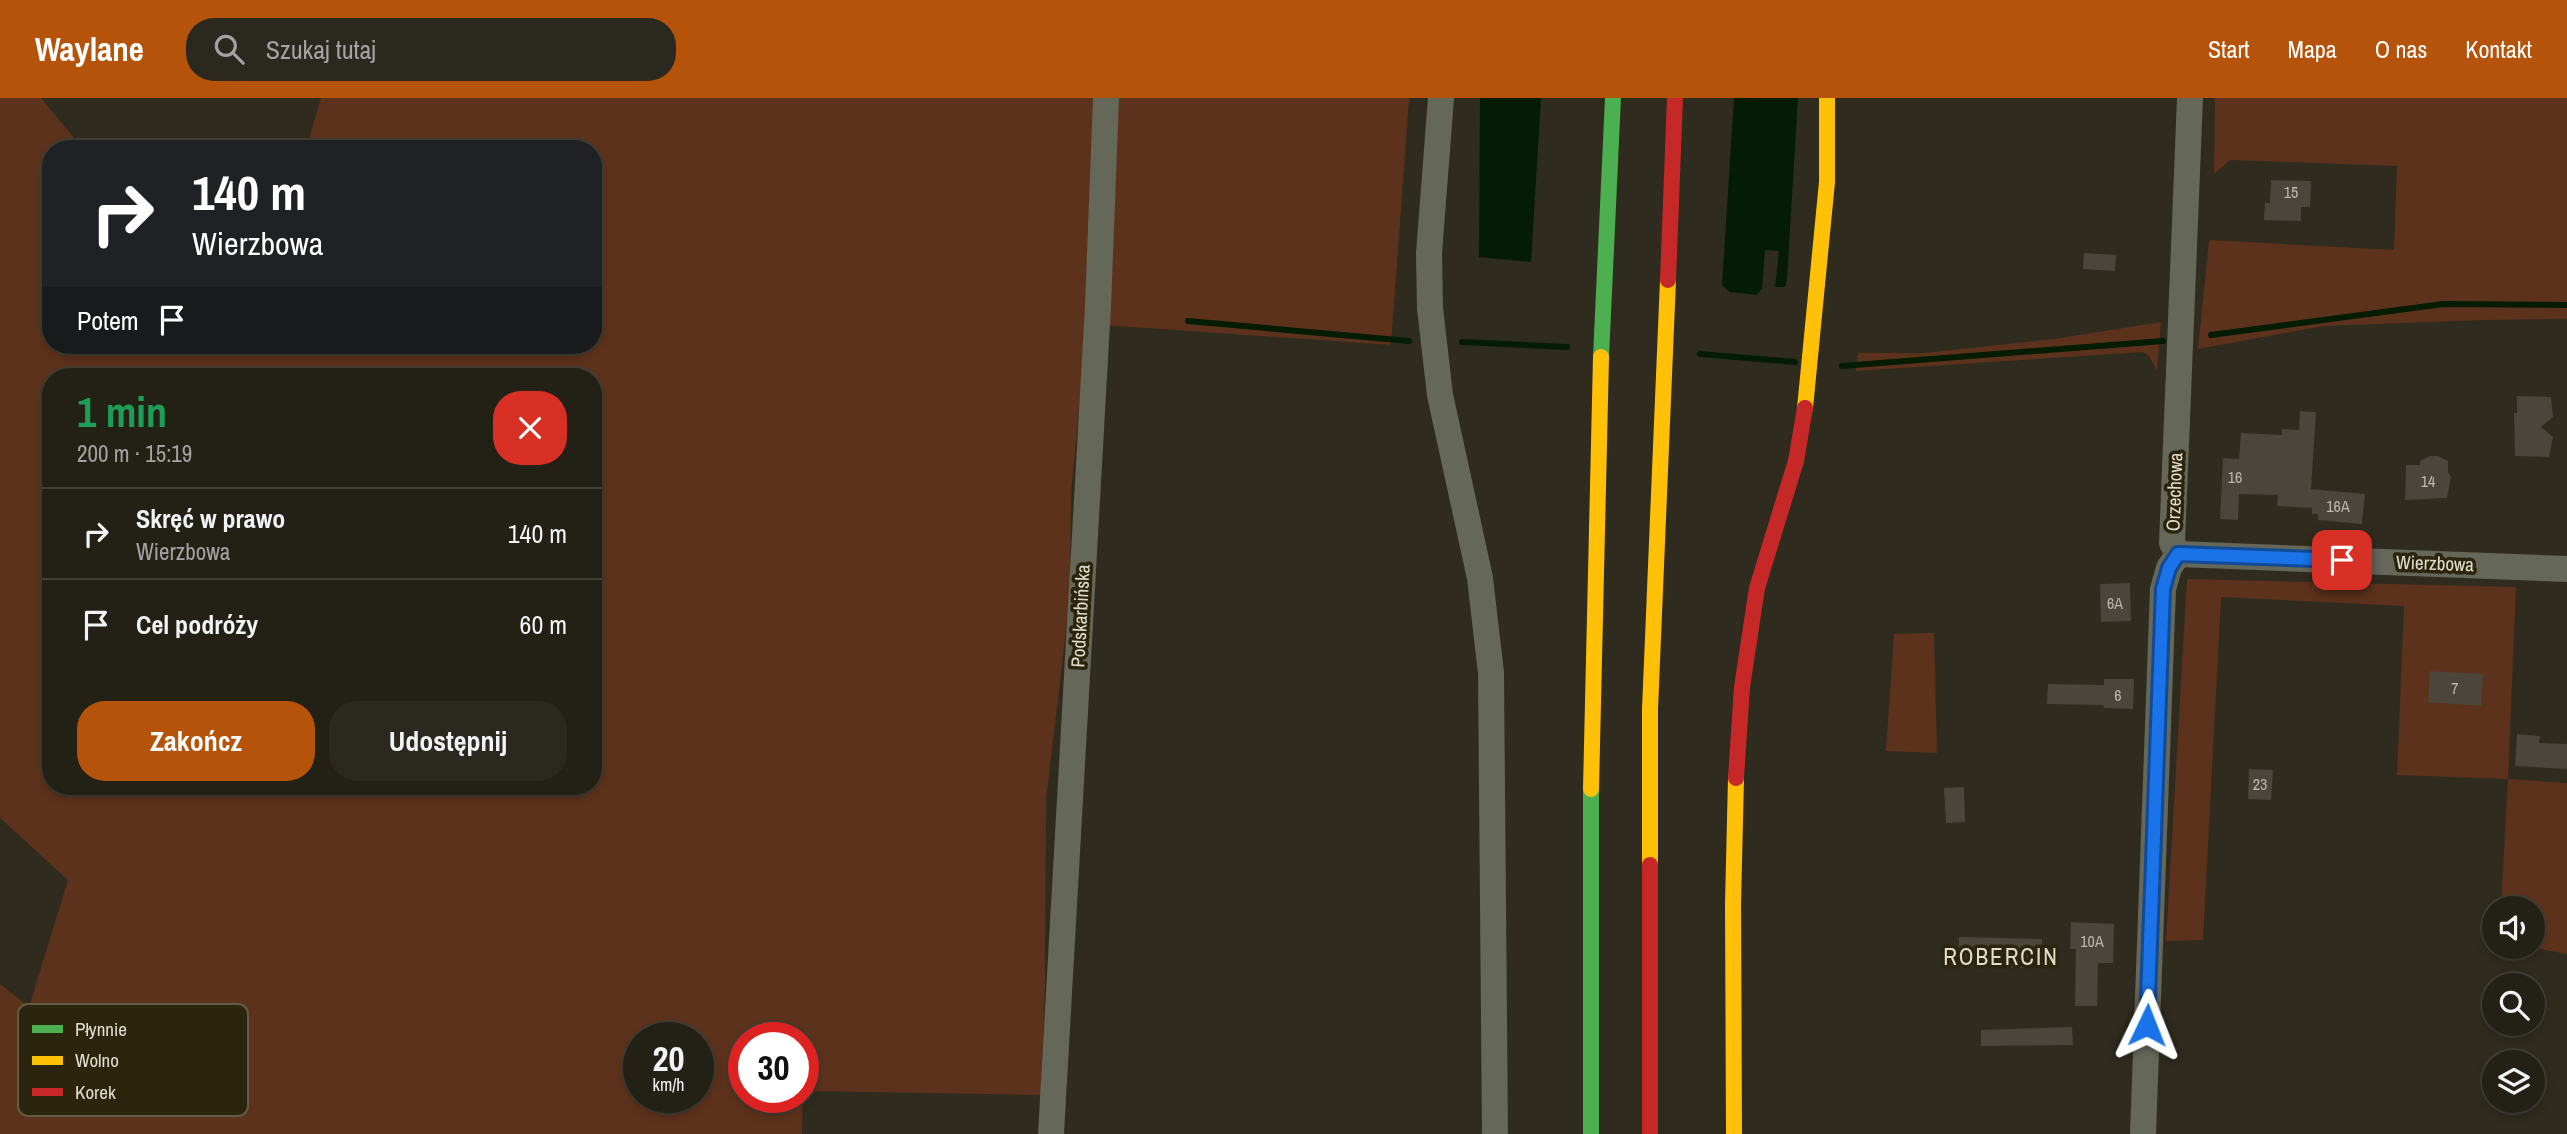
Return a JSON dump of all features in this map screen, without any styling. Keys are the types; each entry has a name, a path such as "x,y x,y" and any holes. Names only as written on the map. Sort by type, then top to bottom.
{"main road":[{"path":"1591,1134 1590,836 1598,436 1613,98"},
{"path":"1650,1134 1650,709 1675,98"},
{"path":"1734,1134 1733,903 1742,687 1757,588 1796,461 1807,399 1827,182 1827,98"}],"street":[{"name":"Podskarbińska","path":"1051,1134 1098,306 1106,98"},
{"path":"1441,98 1429,253 1430,309 1440,395 1480,578 1491,673 1495,1134"},
{"name":"Orzechowa","path":"2144,1134 2163,589 2169,568 2178,554 2172,543 2190,98"},
{"name":"Wierzbowa","path":"2178,554 2567,569"}],"shaded area":[{"path":"0,98 41,98 76,140 42,140 42,354 249,355 602,354 602,140 309,140 321,98 1099,98 1091,285 1071,493 1070,597 1046,800 1045,986 1041,1095 819,1091 819,1022 728,1022 728,1113 803,1113 802,1134 0,1134 0,984 25,1004 18,1004 18,1116 248,1116 248,1004 30,1004 68,880 0,818"},
{"path":"1115,98 1409,98 1391,345 1104,325"},
{"path":"1480,98 1541,98 1531,262 1479,257"},
{"path":"1734,98 1798,98 1787,279 1785,287 1775,287 1779,251 1765,250 1762,288 1757,295 1730,292 1722,285"},
{"path":"2215,98 2567,98 2567,319 2324,326 2198,349 2209,240 2394,250 2397,166 2230,160 2214,174"},
{"path":"2161,322 2157,371 2149,356 2143,352 1856,371 1858,353 1924,353 2054,339"},
{"path":"2187,579 2516,587 2508,779 2397,775 2404,606 2221,597 2203,940 2166,941"},
{"path":"1934,633 1937,753 1886,751 1894,634"},
{"path":"2508,779 2567,783 2567,954 2545,950 2545,896 2502,896"}],"building":[{"path":"2271,180 2311,181 2310,207 2301,207 2301,221 2264,220 2265,203 2270,203"},
{"path":"2084,253 2116,255 2115,271 2083,269"},
{"path":"2517,396 2551,397 2553,417 2541,427 2553,437 2549,457 2515,456 2514,413 2517,413"},
{"path":"2300,411 2316,412 2311,489 2365,494 2362,524 2318,520 2318,514 2312,514 2312,508 2277,506 2278,495 2239,494 2238,520 2220,519 2223,458 2239,459 2241,433 2282,435 2282,429 2299,430"},
{"path":"2430,456 2438,456 2448,461 2451,477 2447,498 2405,500 2406,465 2420,465 2420,461"},
{"path":"2130,583 2131,621 2101,622 2100,584"},
{"path":"2430,671 2483,674 2481,706 2428,702"},
{"path":"2104,679 2134,679 2133,709 2104,708 2103,705 2047,704 2048,684 2104,685"},
{"path":"2517,734 2540,736 2539,743 2567,744 2567,769 2515,766"},
{"path":"2249,769 2273,770 2271,800 2248,799"},
{"path":"1964,787 1965,822 1946,823 1944,788"},
{"path":"2071,922 2114,924 2113,963 2098,963 2097,1006 2075,1006 2076,949 2070,949"},
{"path":"1959,937 2042,939 2042,962 2024,961 2024,968 1959,966"},
{"path":"2072,1027 2073,1045 1981,1046 1981,1030"}],"waterway":[{"path":"2211,335 2443,304 2567,305"},
{"path":"1188,321 1409,341"},
{"path":"1842,366 2163,341"},
{"path":"1462,342 1567,347"},
{"path":"1700,354 1795,362"}],"traffic: fast":[{"path":"1601,357 1613,98"},
{"path":"1591,789 1591,1134"}],"traffic: slow":[{"path":"1805,408 1827,182 1827,98"},
{"path":"1650,865 1650,709 1668,280"},
{"path":"1591,789 1601,357"},
{"path":"1734,1134 1733,903 1736,778"}],"traffic: jam":[{"path":"1668,280 1675,98"},
{"path":"1736,778 1742,687 1757,588 1796,461 1805,408"},
{"path":"1650,865 1650,1134"}],"district":[{"name":"ROBERCIN","path":"2001,956"}],"route":[{"path":"2147,1025 2163,589 2169,568 2178,554 2342,560"}]}
